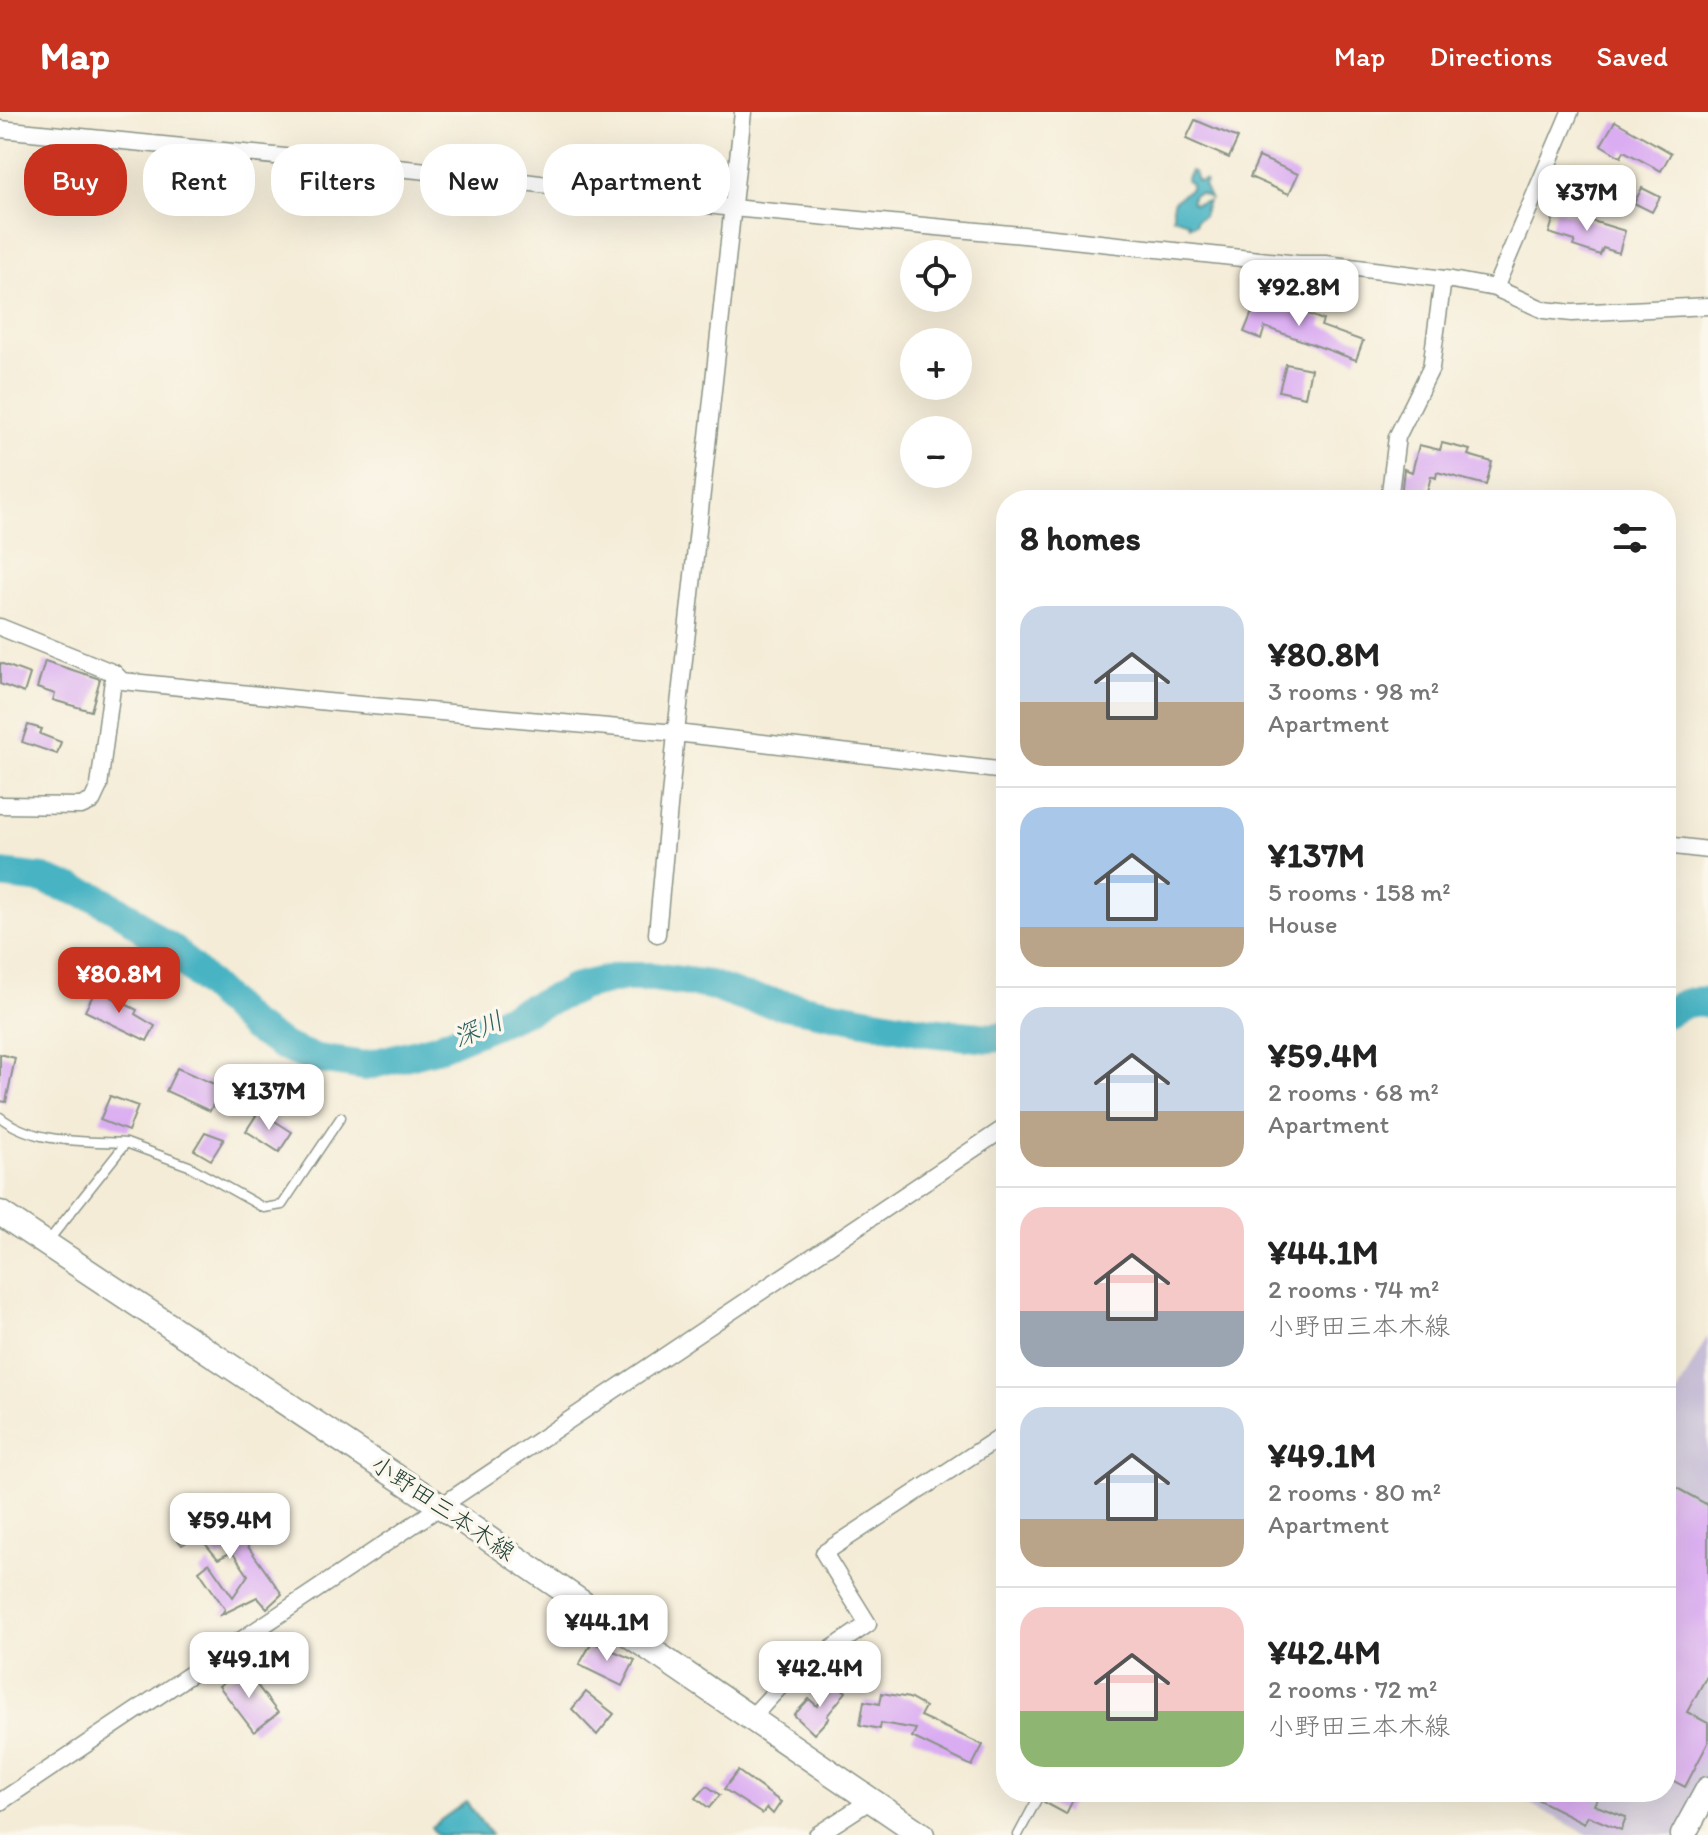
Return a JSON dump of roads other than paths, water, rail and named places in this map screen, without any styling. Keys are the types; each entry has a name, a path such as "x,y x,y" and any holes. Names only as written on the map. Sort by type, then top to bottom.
{"main road":[{"name":"小野田三本木線","path":"0,1213 439,1505 922,1835"},
{"path":"1683,1835 1708,1789"}],"street":[{"path":"657,934 743,112"},
{"path":"1495,288 1570,112"},
{"path":"0,129 515,179 732,208 1298,264 1326,264 1495,288 1544,310 1572,313 1708,306"},
{"path":"1390,490 1397,437 1431,368 1443,279"},
{"path":"0,627 114,673 122,681 676,733 996,770"},
{"path":"0,805 81,806 92,801 99,786 114,673"},
{"path":"1676,846 1708,850"},
{"path":"0,1802 996,1134"},
{"path":"750,1719 786,1680 868,1624 824,1553 996,1440"},
{"path":"817,1835 871,1800"}],"lane":[{"path":"0,1117 24,1132 50,1138 126,1143 149,1149 189,1166 264,1208 282,1205 341,1117"},
{"path":"46,1244 126,1143"},
{"path":"1018,1835 1036,1802"}],"water":[{"path":"1191,171 1197,181 1206,182 1204,185 1210,198 1200,193 1193,195 1191,201 1194,204 1208,201 1203,216 1196,220 1196,224 1189,226 1188,222 1173,217 1173,202 1191,188 1186,180"},
{"path":"466,1802 491,1835 437,1835 431,1827"}],"waterway":[{"name":"深川","path":"0,874 43,879 95,897 130,917 172,949 251,1026 285,1047 312,1058 365,1066 436,1048 573,988 620,977 653,977 710,985 743,997 929,1032 996,1037"},
{"name":"深川","path":"1676,1008 1692,1002 1708,1003"}]}
